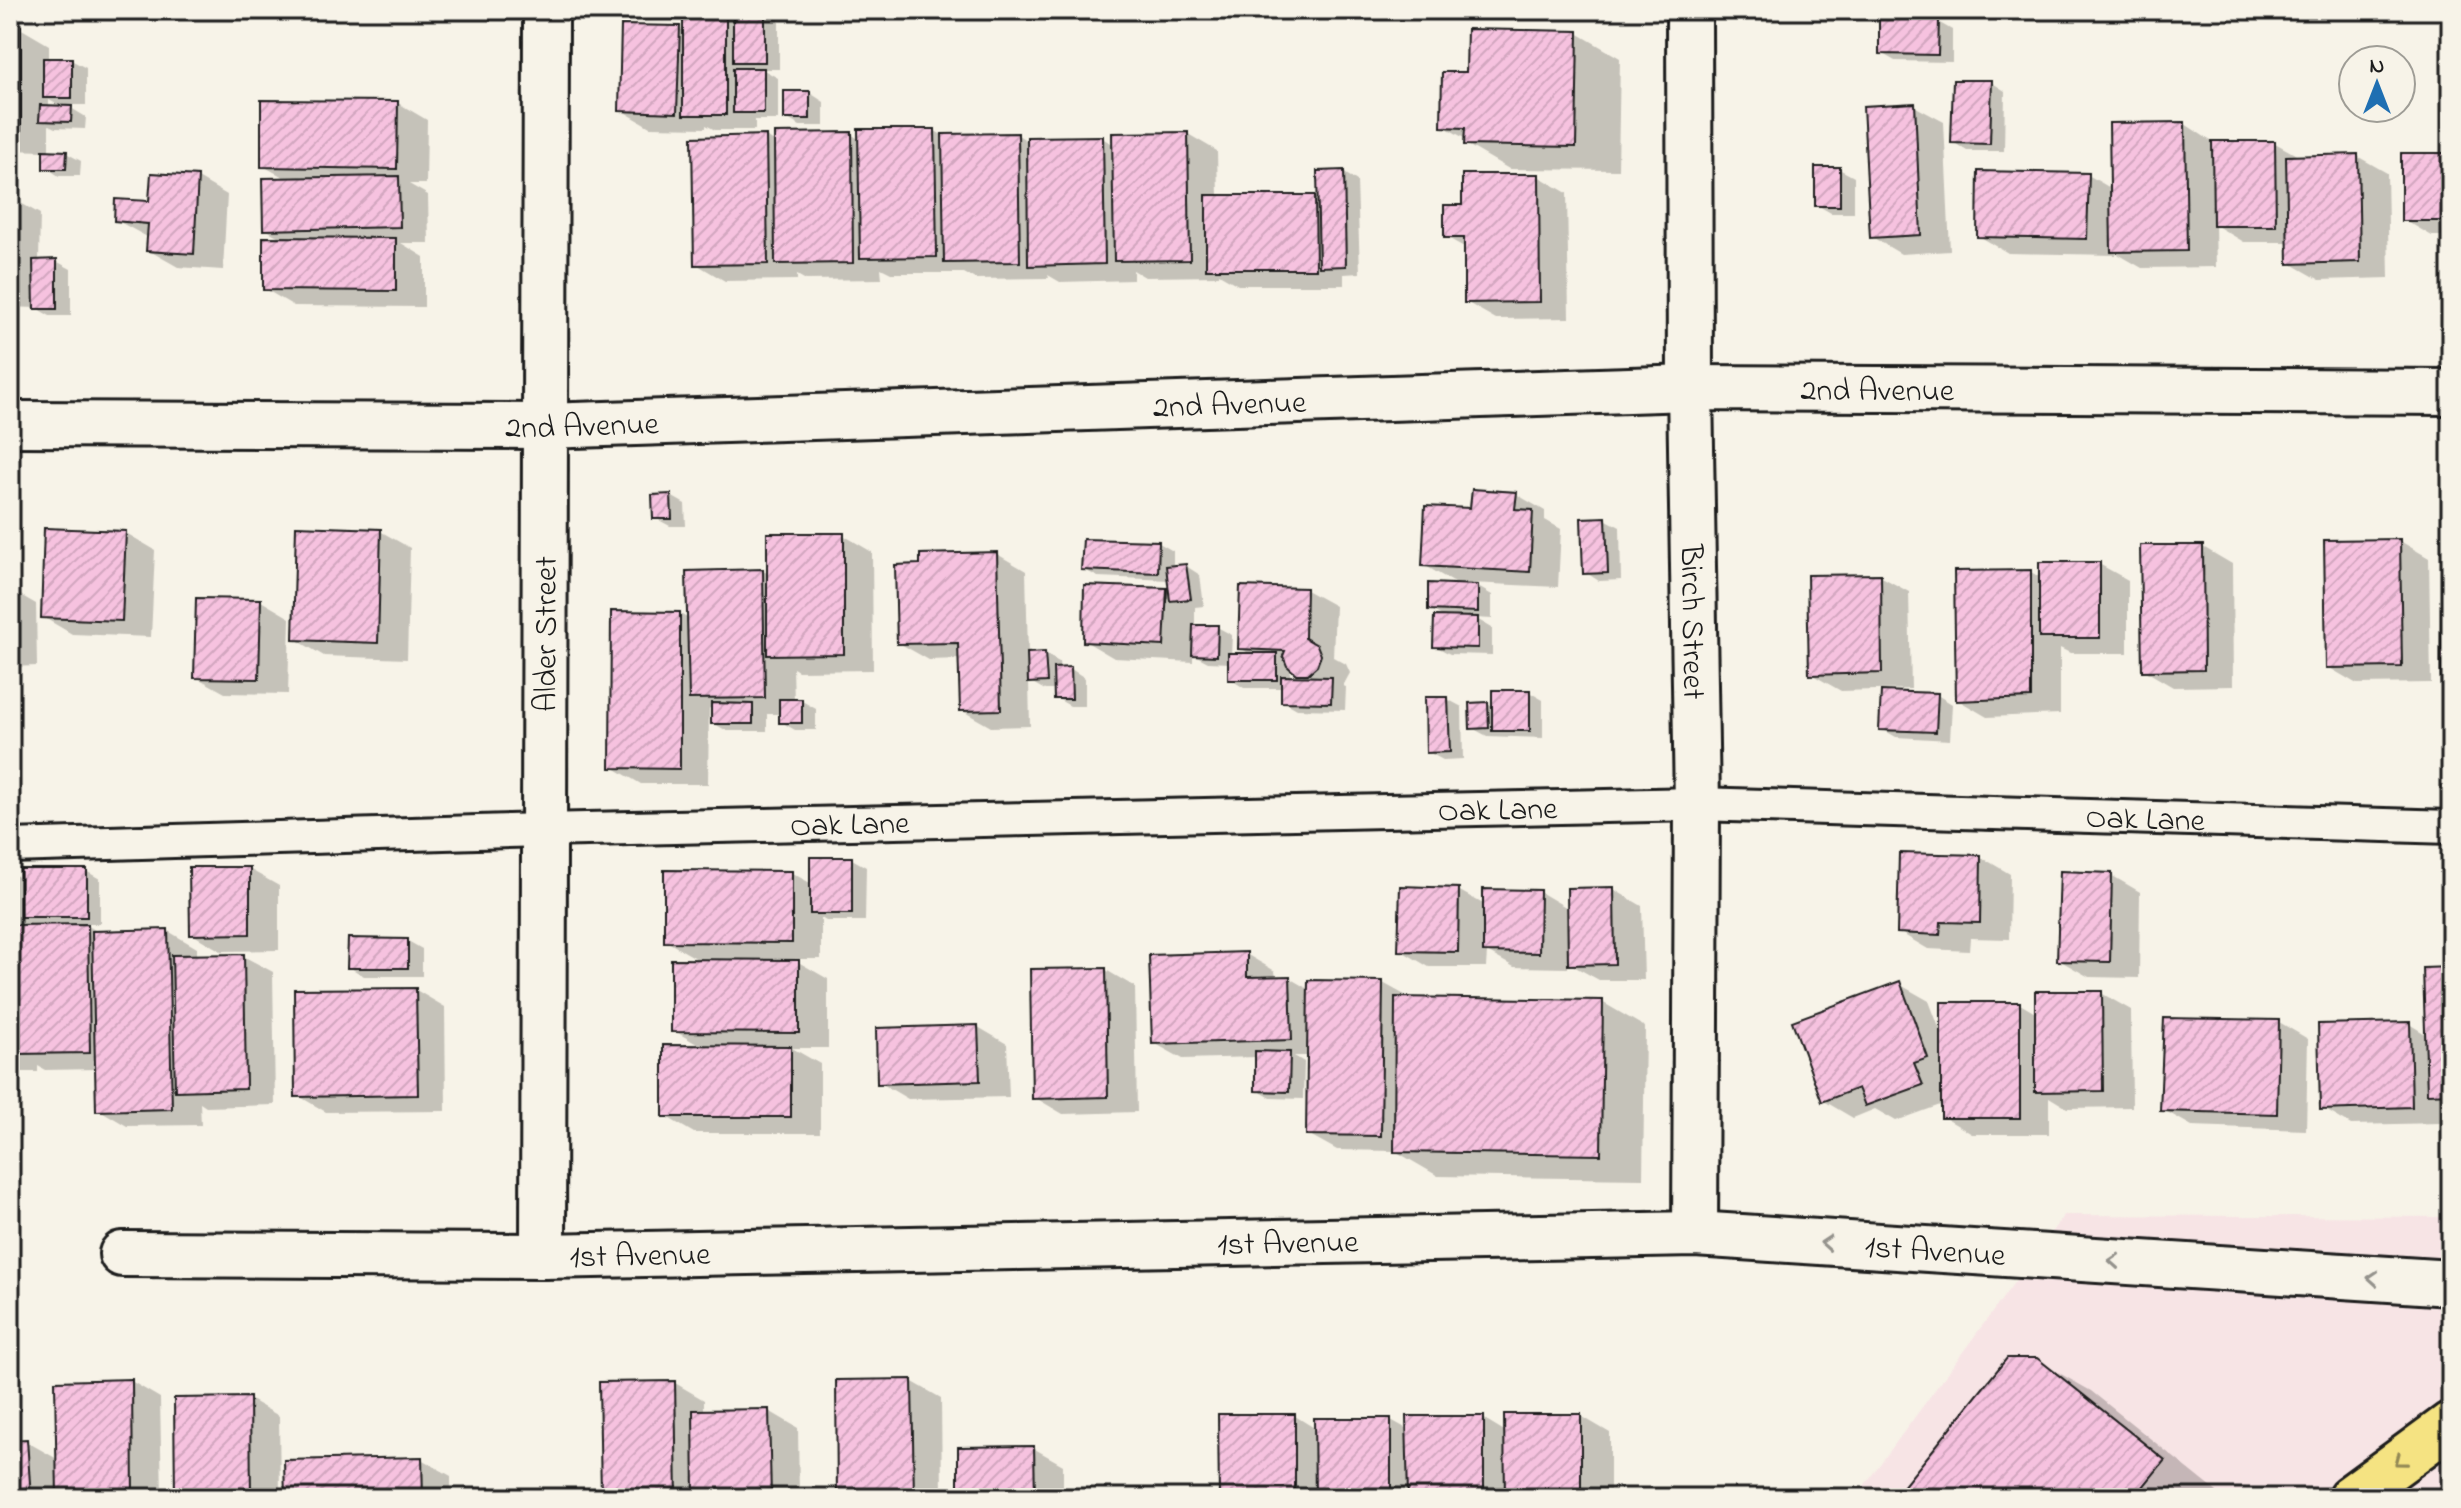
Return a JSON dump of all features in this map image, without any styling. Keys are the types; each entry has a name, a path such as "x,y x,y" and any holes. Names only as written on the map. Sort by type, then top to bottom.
{"main road":[{"path":"2350,1498 2451,1424"}],"street":[{"name":"Alder Street","path":"543,1256 546,10"},
{"name":"Birch Street","path":"1689,10 1690,388 1697,804 1695,1234"},
{"name":"2nd Avenue","path":"10,424 544,426 1690,388 2451,392"},
{"name":"1st Avenue","path":"122,1254 543,1256 1695,1234 2451,1283"}],"lane":[{"name":"Oak Lane","path":"10,846 543,830 1697,804 2451,827"}],"shaded area":[{"path":"2064,1215 2451,1217 2451,1498 1855,1498"}],"building":[{"path":"683,10 726,10 726,115 683,115"},
{"path":"733,10 765,10 765,62 733,62"},
{"path":"1879,18 1939,20 1938,55 1879,54"},
{"path":"621,25 680,26 677,113 619,111"},
{"path":"10,26 21,26 21,135 10,135"},
{"path":"1467,29 1578,31 1576,147 1464,145 1465,128 1441,127 1442,72 1466,72"},
{"path":"43,58 72,58 72,98 43,98"},
{"path":"733,68 764,68 764,113 733,113"},
{"path":"1953,80 1992,80 1990,144 1951,143"},
{"path":"784,91 810,91 810,119 784,119"},
{"path":"261,100 398,101 397,169 261,167"},
{"path":"1915,103 1921,235 1870,238 1863,106"},
{"path":"40,105 72,106 71,122 39,121"},
{"path":"2185,122 2187,251 2111,252 2109,123"},
{"path":"858,129 935,129 937,257 860,258"},
{"path":"852,132 853,263 775,264 774,133"},
{"path":"1188,132 1190,260 1114,261 1112,133"},
{"path":"1018,133 1020,262 944,263 942,134"},
{"path":"766,135 768,264 694,265 692,137"},
{"path":"1103,136 1105,264 1028,266 1027,137"},
{"path":"2212,141 2275,141 2276,226 2213,226"},
{"path":"43,150 67,151 66,169 43,169"},
{"path":"2401,153 2451,153 2451,221 2401,221"},
{"path":"2358,154 2360,262 2288,264 2286,156"},
{"path":"1815,167 1840,167 1840,206 1815,206"},
{"path":"1344,170 1346,266 1319,267 1317,171"},
{"path":"1978,171 2089,173 2087,239 1977,237"},
{"path":"151,173 198,176 194,254 146,251 148,224 114,221 115,199 149,201"},
{"path":"1462,174 1539,174 1540,302 1464,303 1464,238 1444,238 1444,205 1462,205"},
{"path":"399,176 400,227 263,230 262,178"},
{"path":"1206,195 1315,195 1316,269 1206,269"},
{"path":"263,237 396,238 396,291 263,290"},
{"path":"57,259 57,309 34,309 33,260"},
{"path":"1472,489 1517,492 1515,509 1533,510 1530,572 1422,566 1425,506 1470,508"},
{"path":"671,494 672,519 653,519 652,495"},
{"path":"1606,517 1608,573 1583,574 1581,518"},
{"path":"296,526 381,529 378,643 293,640"},
{"path":"44,528 126,531 122,621 41,618"},
{"path":"767,533 844,533 844,654 767,655"},
{"path":"1083,539 1159,541 1158,573 1081,570"},
{"path":"2400,539 2402,667 2326,668 2324,540"},
{"path":"2140,545 2203,545 2204,670 2142,671"},
{"path":"997,552 1001,710 960,711 958,643 897,644 895,565 920,564 920,554"},
{"path":"2039,562 2100,562 2100,638 2039,638"},
{"path":"1186,564 1191,599 1170,601 1166,566"},
{"path":"763,569 765,698 689,699 686,571"},
{"path":"2031,570 2031,698 1956,701 1954,571"},
{"path":"1881,574 1882,673 1809,675 1807,575"},
{"path":"1428,583 1478,585 1478,612 1428,610"},
{"path":"1084,585 1167,588 1164,646 1083,642"},
{"path":"1240,586 1306,588 1305,638 1317,645 1321,655 1317,666 1308,674 1296,674 1287,666 1283,656 1285,651 1238,649"},
{"path":"2442,597 2451,597 2451,688 2441,688"},
{"path":"196,598 261,599 259,679 194,678"},
{"path":"611,611 680,612 680,769 610,768"},
{"path":"1434,616 1478,617 1478,648 1433,647"},
{"path":"1193,625 1218,625 1217,656 1192,655"},
{"path":"1045,652 1047,682 1028,683 1027,653"},
{"path":"1228,653 1277,653 1277,680 1228,680"},
{"path":"1071,667 1072,699 1054,699 1053,668"},
{"path":"1281,676 1332,677 1331,703 1281,702"},
{"path":"1492,690 1530,690 1530,731 1492,731"},
{"path":"1881,691 1938,693 1936,732 1879,730"},
{"path":"1425,697 1448,697 1450,752 1426,753"},
{"path":"779,699 802,699 802,723 779,723"},
{"path":"1488,702 1489,728 1470,729 1469,703"},
{"path":"711,703 753,704 753,724 711,724"},
{"path":"1899,853 1981,855 1980,923 1941,922 1940,935 1897,933"},
{"path":"810,857 852,857 852,914 810,914"},
{"path":"189,867 250,867 250,934 190,935"},
{"path":"20,869 87,869 87,917 20,917"},
{"path":"664,870 792,871 792,943 664,942"},
{"path":"2060,871 2112,873 2110,962 2057,961"},
{"path":"1400,886 1459,888 1458,952 1398,951"},
{"path":"1614,887 1615,964 1568,965 1567,888"},
{"path":"1483,889 1540,890 1539,953 1483,952"},
{"path":"88,924 90,1053 14,1054 12,925"},
{"path":"168,929 172,1109 96,1111 92,931"},
{"path":"348,938 408,939 408,968 347,968"},
{"path":"1247,952 1247,977 1290,976 1292,1040 1152,1044 1149,955"},
{"path":"244,954 246,1089 175,1091 172,955"},
{"path":"671,959 799,960 799,1033 671,1032"},
{"path":"2451,967 2451,1093 2427,1094 2423,968"},
{"path":"1106,968 1108,1097 1032,1099 1030,969"},
{"path":"1308,980 1383,981 1381,1136 1306,1135"},
{"path":"1900,981 1928,1058 1914,1063 1923,1085 1865,1106 1858,1088 1822,1102 1792,1021"},
{"path":"416,988 418,1095 295,1097 294,989"},
{"path":"2035,991 2102,991 2103,1091 2035,1092"},
{"path":"1395,997 1603,1000 1601,1155 1394,1152"},
{"path":"1941,1002 2020,1002 2020,1118 1941,1118"},
{"path":"2164,1018 2279,1020 2277,1114 2160,1111"},
{"path":"2410,1022 2412,1107 2320,1110 2318,1024"},
{"path":"978,1025 980,1081 877,1084 876,1028"},
{"path":"663,1045 791,1046 791,1117 663,1117"},
{"path":"1255,1051 1290,1052 1289,1092 1255,1091"},
{"path":"2007,1358 2037,1358 2165,1460 2134,1498 1894,1498"},
{"path":"132,1379 133,1498 57,1498 55,1381"},
{"path":"912,1379 914,1498 837,1498 836,1380"},
{"path":"675,1381 677,1498 601,1498 599,1382"},
{"path":"250,1397 251,1498 175,1498 174,1398"},
{"path":"769,1409 771,1498 694,1498 693,1410"},
{"path":"1218,1414 1295,1414 1295,1498 1219,1498"},
{"path":"1504,1414 1581,1414 1581,1498 1505,1498"},
{"path":"1406,1416 1484,1416 1484,1498 1408,1498"},
{"path":"1314,1418 1391,1418 1391,1498 1315,1498"},
{"path":"27,1439 31,1498 10,1498 10,1440"},
{"path":"1034,1446 1035,1498 958,1498 958,1447"},
{"path":"422,1457 423,1498 285,1498 284,1460"}]}
